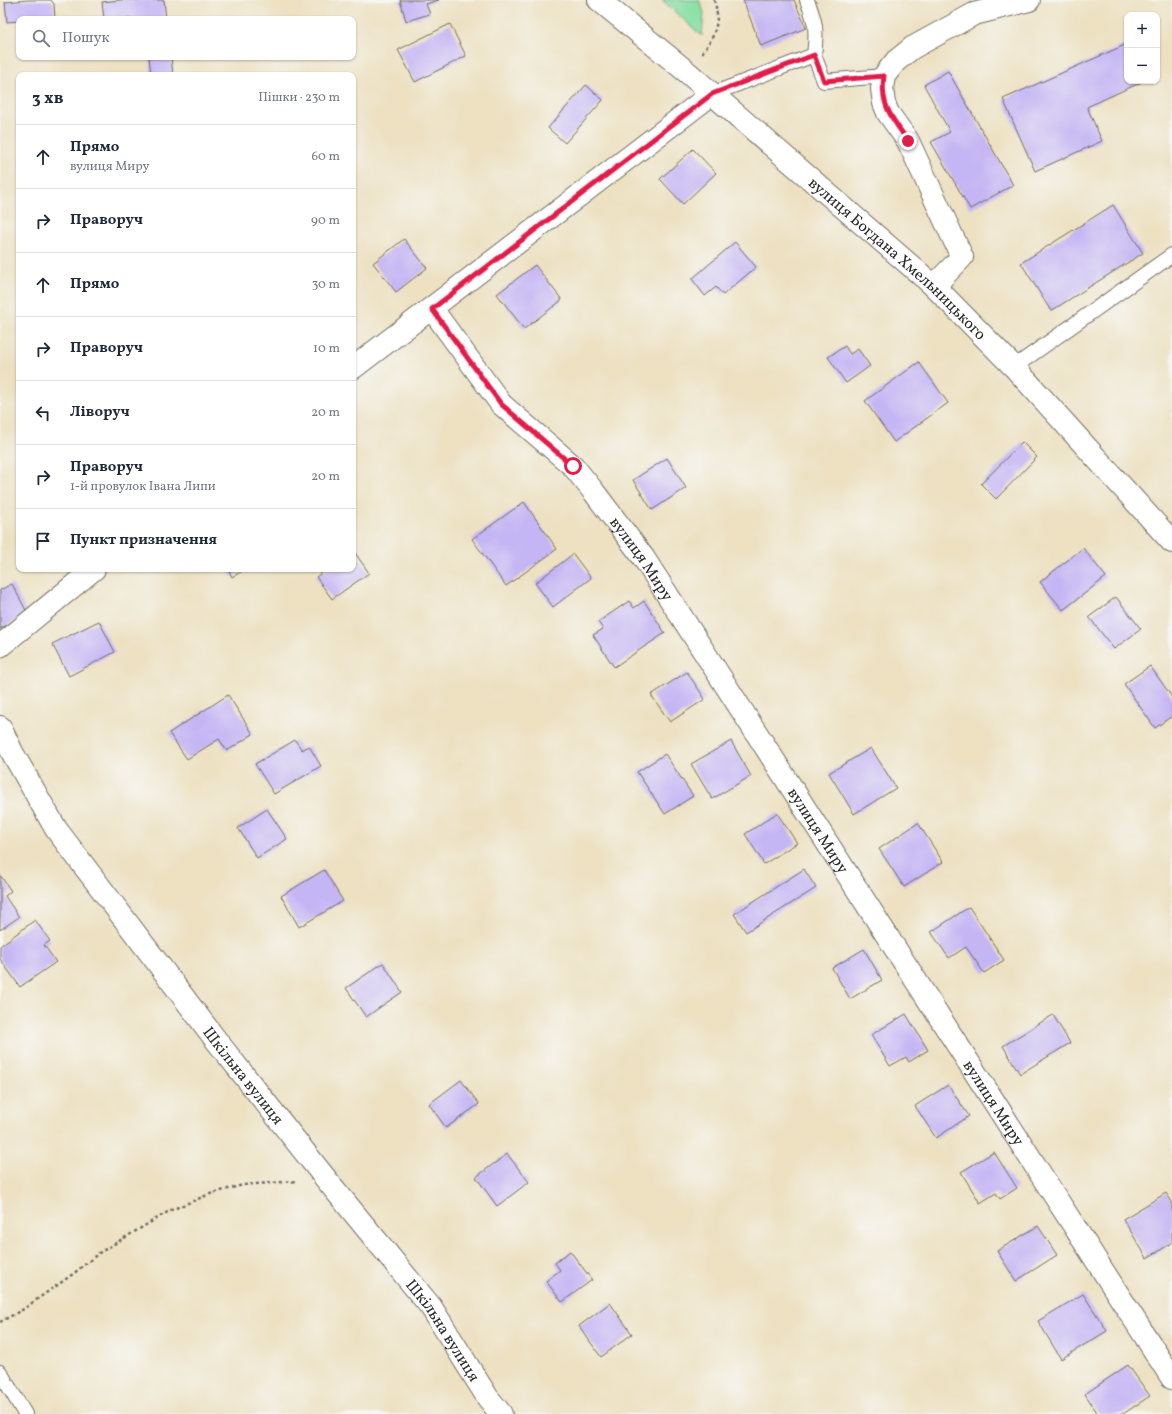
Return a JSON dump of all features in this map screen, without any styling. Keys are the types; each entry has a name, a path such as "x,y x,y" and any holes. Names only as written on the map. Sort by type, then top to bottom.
{"street":[{"name":"вулиця Богдана Хмельницького","path":"599,0 687,72 934,286 1014,366 1172,542"},
{"path":"934,286 962,257 908,141 888,113 884,103 882,89 884,76 896,61 912,48 974,14 1029,0"},
{"path":"356,366 712,94"},
{"name":"вулиця Миру","path":"432,309 501,404 573,466 643,557 1172,1378"},
{"path":"0,646 90,572"},
{"name":"Шкільна вулиця","path":"0,727 12,752 56,829 216,1040 326,1179 431,1307 488,1398 501,1414"}],"lane":[{"path":"807,0 817,32 814,55 824,81 884,76"},
{"path":"712,94 814,55"},
{"path":"1014,366 1172,255"},
{"path":"0,1372 25,1414"}],"path":[{"path":"687,72 710,43 715,32 717,20 714,0"},
{"path":"0,1322 29,1306 74,1274 99,1253 171,1210 210,1194 243,1185 326,1179"}],"green space":[{"path":"662,0 699,0 704,12 702,36"}],"building":[{"path":"51,0 54,4 55,16 16,16 16,21 7,22 5,2"},
{"path":"121,0 164,0 166,16 104,16 102,2"},
{"path":"400,0 439,0 426,4 430,14 406,21"},
{"path":"743,0 794,0 806,28 761,46"},
{"path":"450,24 466,56 415,82 398,50"},
{"path":"1124,45 1124,84 1137,84 1087,107 1102,141 1035,171 1003,99"},
{"path":"149,60 171,60 173,72 151,72"},
{"path":"948,71 1013,185 970,209 931,142 950,132 924,85"},
{"path":"586,85 603,100 565,143 548,128"},
{"path":"693,149 716,173 683,204 660,179"},
{"path":"1113,205 1143,253 1051,311 1021,263"},
{"path":"404,239 427,268 396,292 373,263"},
{"path":"735,242 756,267 723,295 716,287 705,296 692,279"},
{"path":"535,265 562,300 524,329 497,294"},
{"path":"845,346 850,354 858,349 870,366 846,383 828,357"},
{"path":"919,362 948,403 894,442 865,401"},
{"path":"1022,442 1037,457 996,499 981,484"},
{"path":"667,458 686,488 652,510 633,480"},
{"path":"524,502 557,549 506,586 472,539"},
{"path":"1083,548 1106,577 1063,610 1040,582"},
{"path":"356,554 369,573 332,599 316,577 324,572 356,572"},
{"path":"573,554 591,578 553,607 535,583"},
{"path":"230,572 241,572 232,577"},
{"path":"12,584 28,614 0,629 0,590"},
{"path":"1116,597 1141,629 1114,649 1089,617"},
{"path":"629,601 634,608 644,601 665,633 614,667 593,635 603,629 598,622"},
{"path":"99,621 115,652 69,676 52,644"},
{"path":"1150,666 1172,697 1172,716 1155,728 1124,684"},
{"path":"687,672 705,699 670,722 651,695"},
{"path":"228,695 253,734 227,751 219,739 187,759 169,733"},
{"path":"295,740 302,750 309,746 321,766 274,794 255,764"},
{"path":"731,741 751,776 712,799 691,764"},
{"path":"871,748 896,788 854,814 829,773"},
{"path":"665,754 693,796 665,814 637,772"},
{"path":"267,809 287,839 257,858 238,828"},
{"path":"777,813 797,843 764,864 745,834"},
{"path":"918,823 943,862 904,887 879,849"},
{"path":"804,869 816,888 746,932 734,914"},
{"path":"324,870 343,901 299,927 281,896"},
{"path":"0,875 11,891 5,896 19,917 0,930"},
{"path":"969,907 1004,960 984,973 966,947 949,958 931,932"},
{"path":"35,920 50,941 44,945 56,962 20,987 0,959 0,946"},
{"path":"864,949 882,980 850,999 832,968"},
{"path":"383,963 402,992 366,1017 346,988"},
{"path":"906,1014 928,1050 909,1062 906,1057 890,1066 871,1035"},
{"path":"1053,1015 1070,1043 1020,1074 1003,1046"},
{"path":"461,1080 479,1104 446,1128 429,1104"},
{"path":"948,1085 969,1116 936,1138 915,1106"},
{"path":"994,1152 1017,1188 1000,1199 996,1193 980,1203 961,1172"},
{"path":"507,1154 529,1182 497,1206 476,1177"},
{"path":"1166,1193 1172,1202 1172,1243 1147,1258 1123,1219"},
{"path":"1038,1226 1057,1255 1016,1281 997,1251"},
{"path":"570,1251 592,1280 562,1302 546,1281 560,1270 555,1263"},
{"path":"1083,1294 1107,1331 1061,1359 1038,1321"},
{"path":"610,1303 632,1334 601,1357 579,1326"},
{"path":"1128,1365 1150,1396 1123,1414 1098,1414 1085,1394"}],"route":[{"path":"573,466 501,404 432,309 712,94 814,55 824,81 884,76 882,89 884,103 888,113 908,141"}]}
